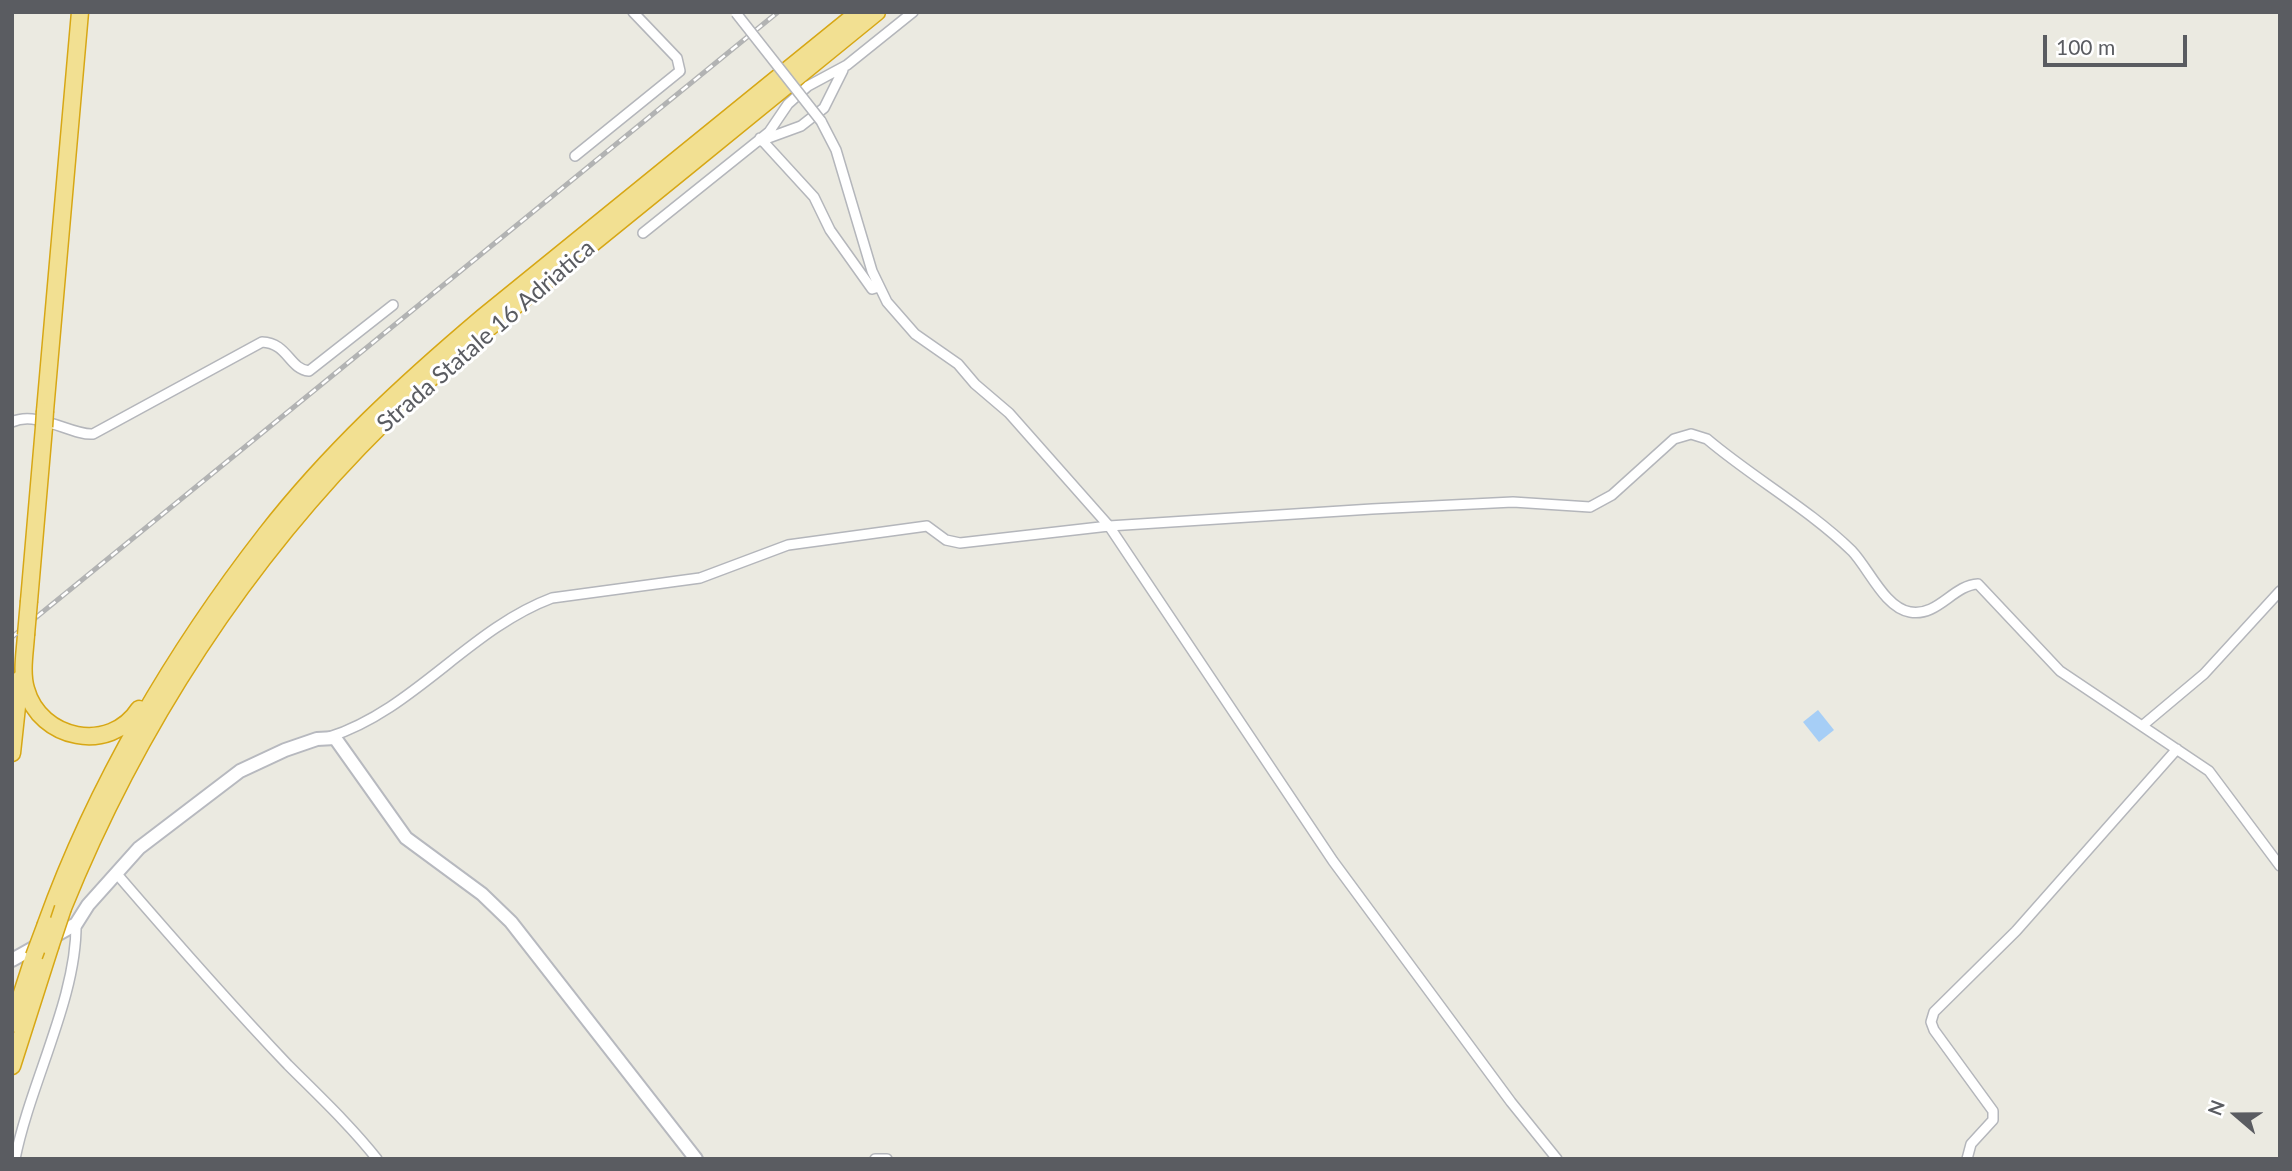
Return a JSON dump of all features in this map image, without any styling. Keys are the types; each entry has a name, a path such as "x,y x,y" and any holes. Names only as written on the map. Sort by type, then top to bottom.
{"highway":[{"path":"12,753 26,635 80,12"},
{"name":"Strada Statale 16 Adriatica","path":"12,1024 46,924 90,819 122,756 175,665 267,533 337,453 428,363 859,12"},
{"name":"Strada Statale 16 Adriatica","path":"12,1066 63,908 127,771 178,682 253,572 336,473 383,423 488,328 877,12"},
{"path":"26,635 26,688 45,722 66,733 89,737 110,734 130,724 200,613 237,574"}],"street":[{"path":"575,156 680,71 677,58 633,12"},
{"path":"761,139 769,132 788,103 808,86 847,65 913,12"},
{"path":"735,13 821,121 846,176 879,287 900,319 915,334 958,364 975,384 1009,413 1109,526 1333,861 1504,1092 1557,1159"},
{"path":"643,233 749,145 801,126 824,108 847,65"},
{"path":"761,139 814,197 830,230 861,278 872,289 879,287"},
{"path":"12,422 26,419 62,424 86,435 93,434 262,342 273,343 301,369 316,369 393,304"},
{"path":"12,960 76,924 116,873 147,842 240,771 285,750 366,724 496,626 552,598 700,578 788,545 920,526 927,526 946,540 960,543 1109,526 1491,502 1590,507 1612,495 1664,445 1691,433 1707,439 1838,539 1895,605 1918,612 1941,604 1966,586 1978,584 2060,671 2209,771 2280,866"},
{"path":"2141,726 2204,674 2280,591"},
{"path":"327,737 341,743 406,838 472,886 511,922 696,1159"},
{"path":"1967,1159 1971,1144 1993,1120 1993,1111 1934,1030 1931,1022 1934,1012 2034,912 2177,749"},
{"path":"116,873 196,965 289,1066 353,1129 377,1159"},
{"path":"15,1159 30,1095 63,1002 75,947 76,924"},
{"path":"876,1159 887,1159"}],"water":[{"path":"1818,710 1834,730 1819,742 1803,722"}],"railway":[{"path":"12,637 778,12"}]}
